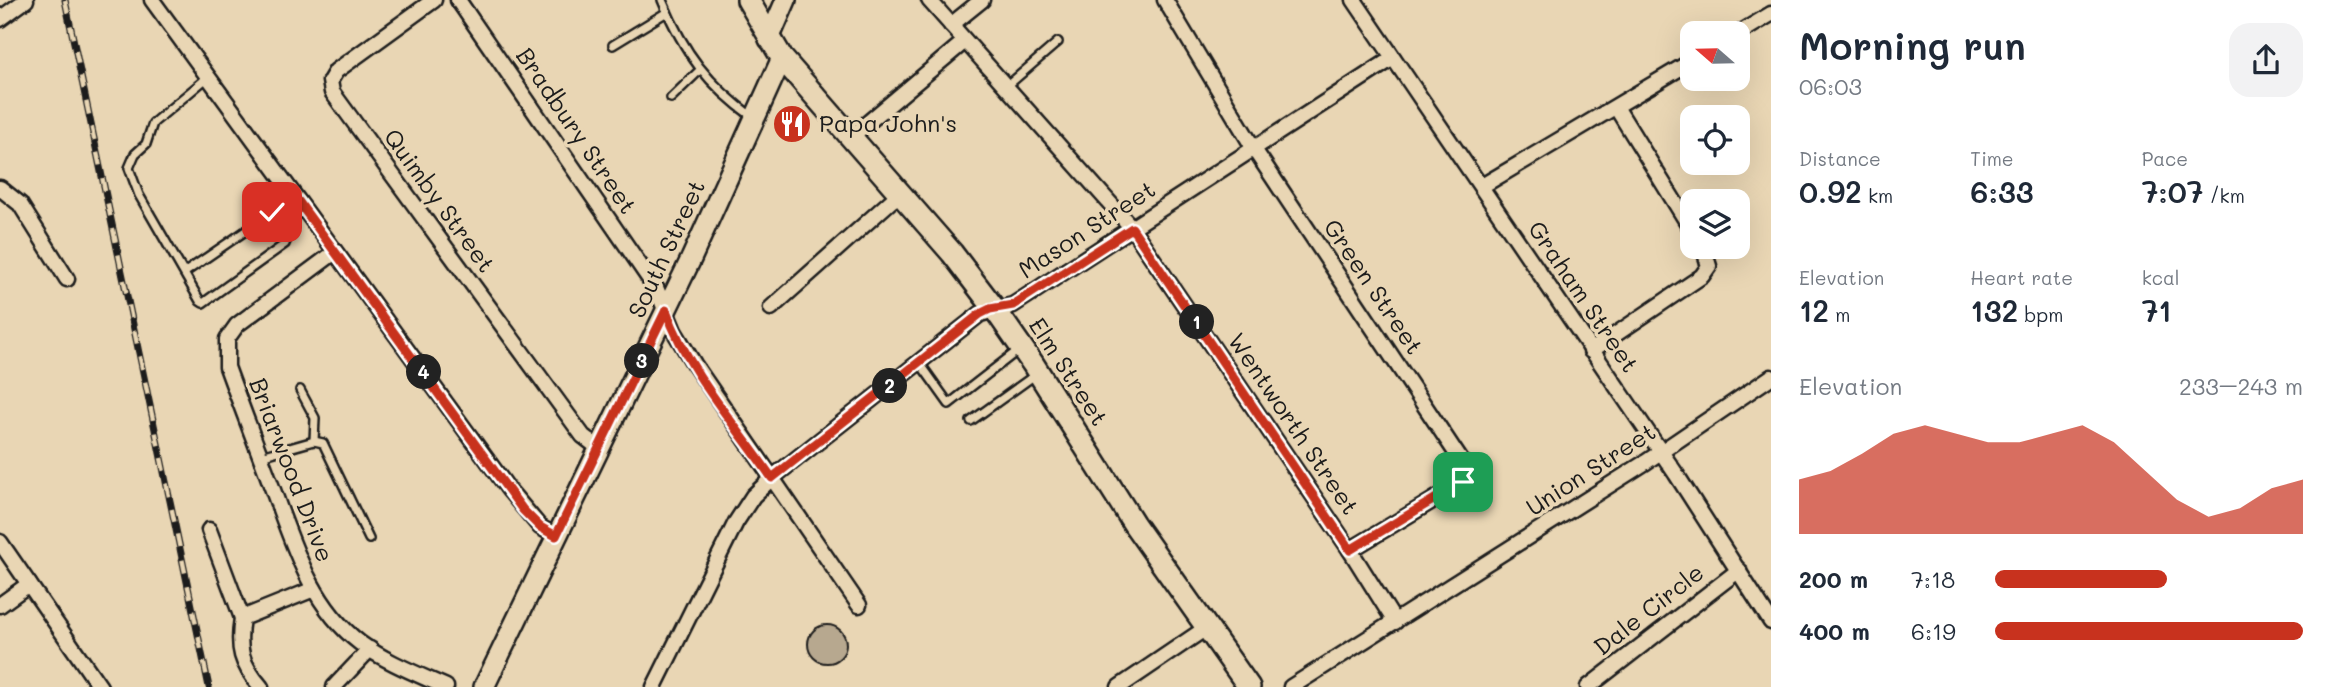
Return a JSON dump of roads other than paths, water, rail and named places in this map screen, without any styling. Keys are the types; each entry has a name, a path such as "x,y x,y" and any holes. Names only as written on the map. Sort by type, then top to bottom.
{"main road":[{"name":"Elm Street","path":"748,0 769,40 782,58 852,136 994,308 1038,372 1134,524 1249,687"}],"street":[{"path":"0,19 26,0"},
{"path":"152,0 523,510 540,527 556,536"},
{"name":"Quimby Street","path":"434,0 336,71 330,81 332,92 583,436 600,449"},
{"name":"Bradbury Street","path":"458,0 634,256 694,364 859,605"},
{"path":"769,40 786,0"},
{"name":"Wentworth Street","path":"929,0 1132,228 1350,550 1395,622"},
{"path":"951,25 982,0"},
{"name":"Green Street","path":"1165,0 1254,149 1472,477 1350,550"},
{"name":"Graham Street","path":"1354,0 1482,186 1771,622"},
{"path":"1750,27 1771,14"},
{"path":"852,136 965,41"},
{"name":"South Street","path":"484,687 666,310 782,58"},
{"name":"Mason Street","path":"654,687 736,522 753,496 772,478 980,314 994,308 1013,305 1393,58"},
{"path":"1482,186 1680,68"},
{"path":"1616,107 1680,211"},
{"path":"0,188 20,204 67,279"},
{"path":"771,308 900,193"},
{"name":"Briarwood Drive","path":"335,252 243,318 227,338 227,367 314,589 331,615 370,649 446,687"},
{"path":"1591,351 1702,276 1709,266 1708,259"},
{"name":"Union Street","path":"1291,687 1660,452 1771,377"},
{"path":"209,530 242,618 245,669 261,687"},
{"path":"0,542 100,687"},
{"name":"Dale Circle","path":"1588,687 1739,570"},
{"path":"0,605 29,584"},
{"path":"242,618 314,589"},
{"path":"1119,687 1206,628"},
{"path":"334,687 370,649"}],"lane":[{"path":"662,0 700,70 723,96 754,119"},
{"path":"613,45 667,12"},
{"path":"1007,86 1058,42"},
{"path":"671,98 700,70"},
{"path":"184,273 272,212 288,233 285,244 208,302 200,301 139,195 129,168 135,154 146,144 153,123 208,77"},
{"path":"278,217 298,201"},
{"path":"919,362 949,404 1021,347"},
{"path":"971,421 1038,372"},
{"path":"300,390 315,418 314,441"},
{"path":"260,456 314,441 323,443 369,540"}],"railway":[{"path":"65,0 209,687"}],"place":[{"name":"Papa John's","path":"792,124"}]}
